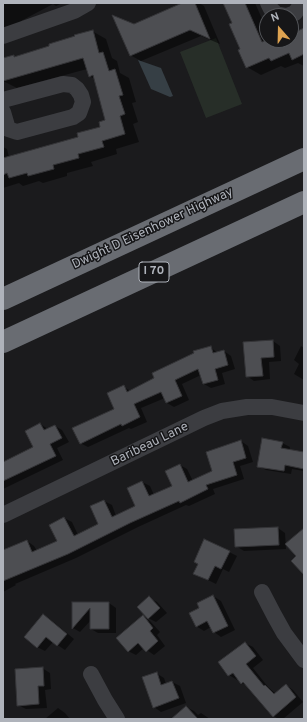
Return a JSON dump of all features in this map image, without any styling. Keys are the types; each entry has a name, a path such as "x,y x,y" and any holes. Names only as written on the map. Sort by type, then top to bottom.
{"highway":[{"name":"Dwight D Eisenhower Highway","path":"3,298 304,159"},
{"name":"I 70","path":"3,342 304,202"}],"street":[{"path":"3,36 74,11 88,3"},
{"path":"3,100 63,84 72,85 77,89 83,102 79,113 73,117 17,132 8,129 3,112"},
{"name":"Baribeau Lane","path":"3,516 204,418 222,411 247,407 272,407 291,409 304,413"},
{"path":"262,592 280,627 304,660"},
{"path":"91,674 117,719"}],"shaded area":[{"path":"216,38 242,104 206,118 180,52"},
{"path":"138,60 161,68 173,96 170,97 151,89"}],"building":[{"path":"182,3 195,3 210,39 190,30 130,56 112,15 134,24"},
{"path":"223,3 245,3 259,35 259,48 299,48 299,30 304,28 304,54 292,60 289,53 271,61 269,58 246,68 238,50 240,49 229,24 232,23"},
{"path":"93,30 99,53 103,52 109,71 115,69 123,95 119,96 125,114 120,116 125,134 102,141 104,147 78,154 79,158 53,165 54,169 28,176 27,173 9,178 7,173 3,175 3,158 78,137 77,133 100,127 99,122 105,120 93,75 89,77 83,58 3,81 3,58 14,55 14,57 49,46 49,44 75,36 74,35"},
{"path":"273,340 274,357 261,358 263,376 246,377 243,342"},
{"path":"211,346 213,353 224,350 228,365 215,369 218,380 203,384 198,369 175,380 182,396 166,403 161,392 134,404 140,417 122,426 121,424 80,444 72,428 114,409 107,393 124,385 127,392 154,378 152,373 194,353 193,351"},
{"path":"40,423 44,430 55,425 62,438 50,444 56,456 3,481 3,462 33,447 25,431"},
{"path":"262,438 283,442 281,448 304,452 304,469 285,465 284,471 257,467"},
{"path":"241,440 246,458 233,462 237,475 206,485 208,489 180,503 179,501 130,523 68,554 3,581 3,550 27,540 32,552 57,541 49,525 64,517 74,536 98,524 90,506 104,500 112,517 135,506 127,488 142,481 149,496 172,486 165,471 180,464 188,482 212,471 206,452"},
{"path":"278,527 279,545 235,547 234,529"},
{"path":"304,528 304,575 291,561 296,556 285,544"},
{"path":"204,539 230,551 221,569 215,566 208,580 193,574 198,564 194,562"},
{"path":"213,595 228,626 213,633 207,621 196,627 189,613 199,608 197,603"},
{"path":"149,596 160,608 148,619 137,607"},
{"path":"72,602 109,602 109,629 90,629 90,608 72,629"},
{"path":"43,614 67,634 57,646 46,637 37,648 24,637"},
{"path":"143,615 153,628 150,631 158,641 146,652 138,643 128,652 116,638"},
{"path":"245,642 256,656 246,664 264,686 265,685 274,694 286,684 296,697 273,717 243,682 241,684 233,673 228,676 218,662"},
{"path":"43,667 44,686 38,686 39,704 17,706 15,669"},
{"path":"157,672 161,685 172,681 179,698 153,708 142,677"},
{"path":"186,706 198,719 171,719"}]}
